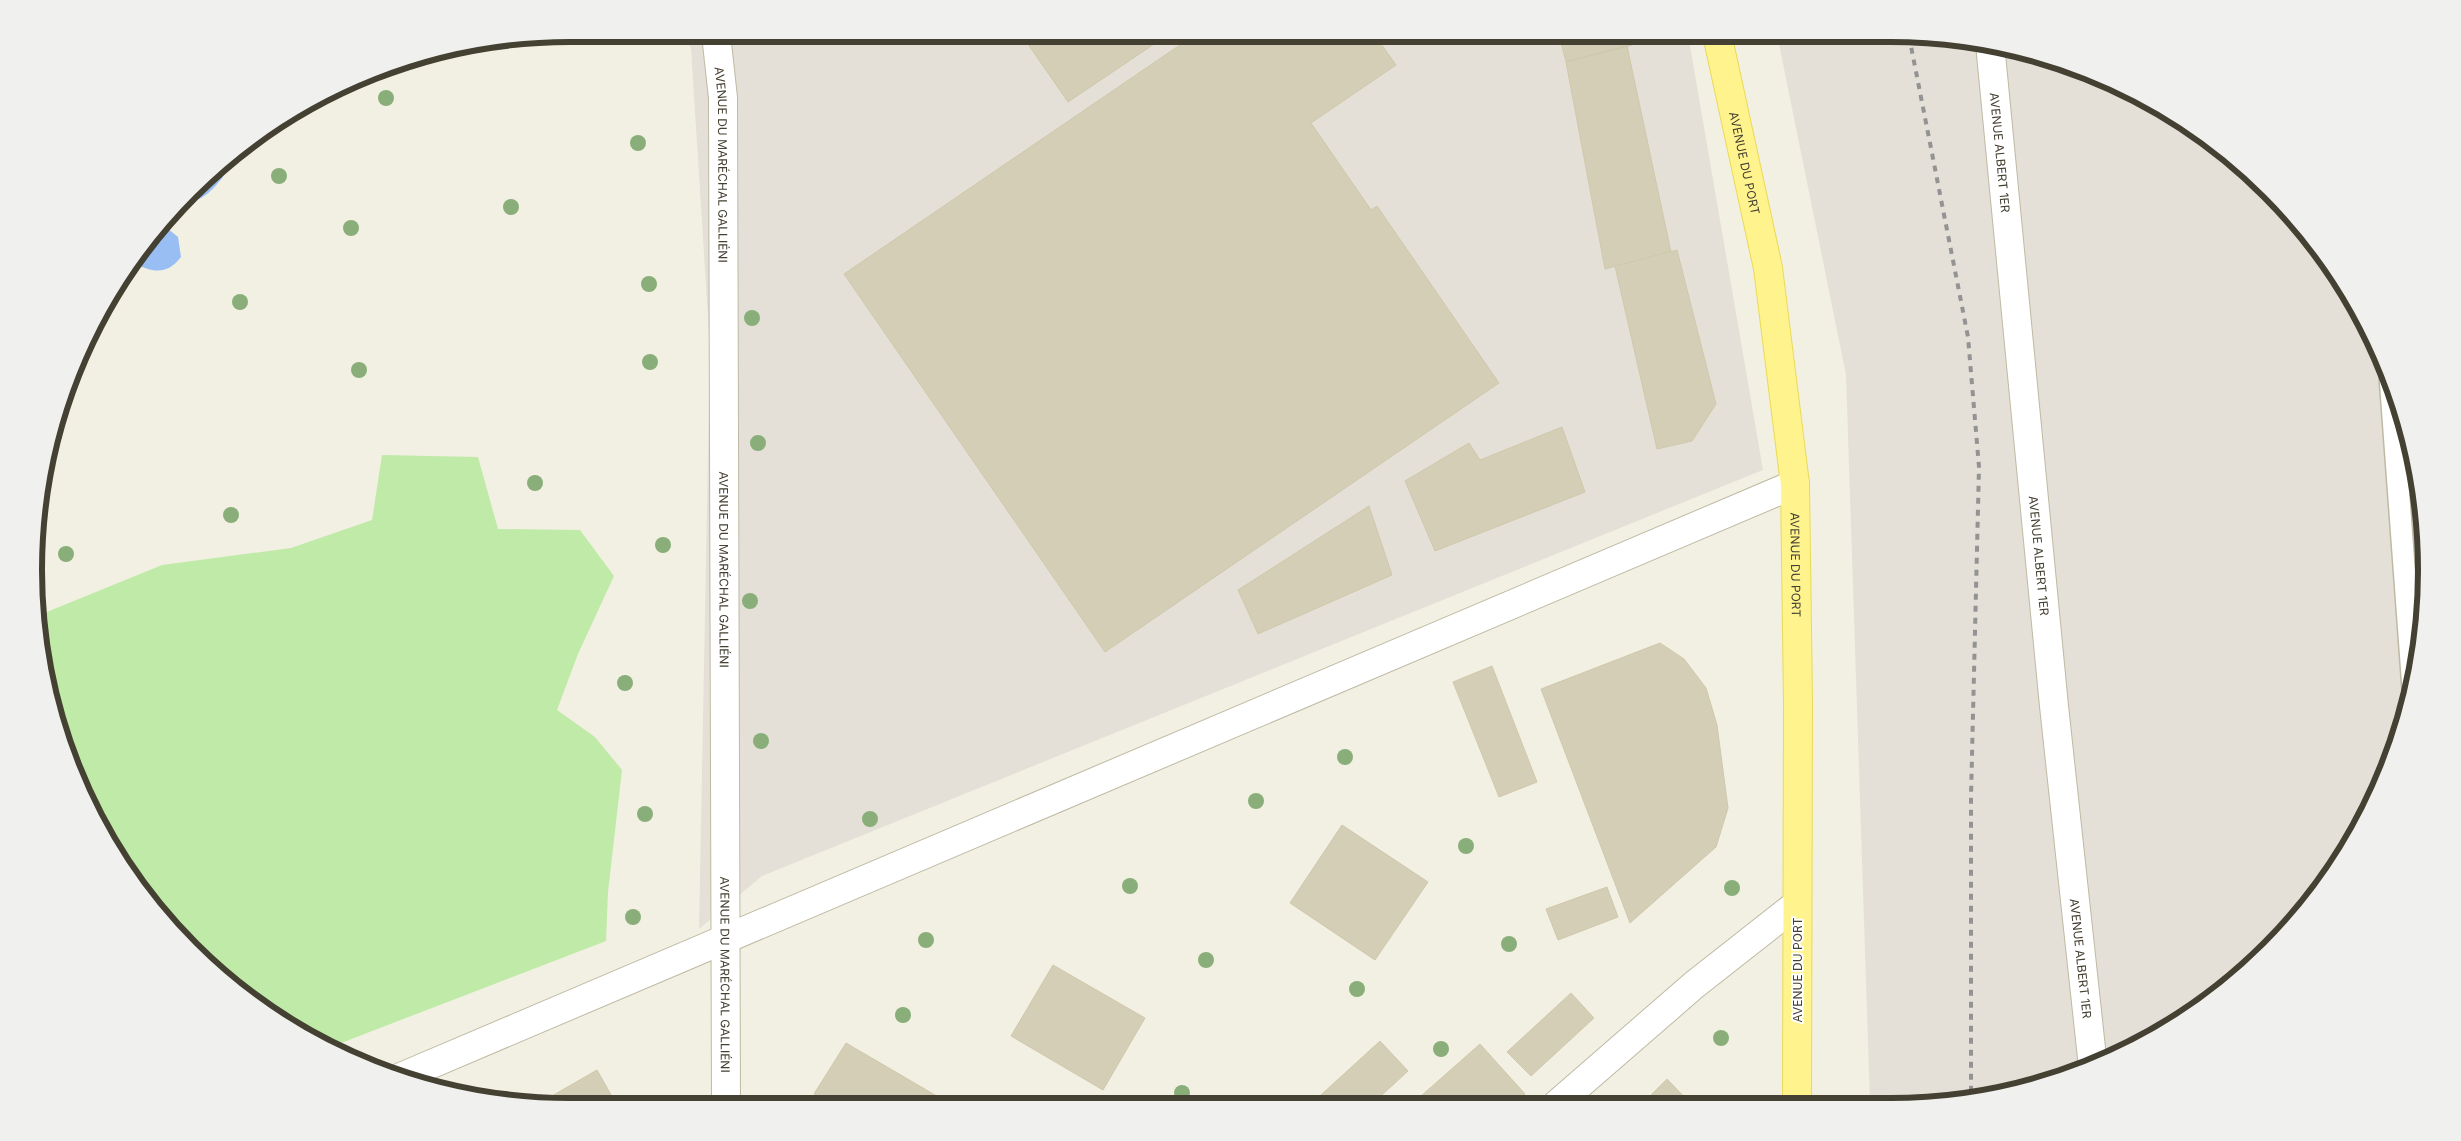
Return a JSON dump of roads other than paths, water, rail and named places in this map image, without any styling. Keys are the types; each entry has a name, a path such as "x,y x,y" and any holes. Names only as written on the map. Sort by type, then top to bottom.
{"main road":[{"name":"AVENUE DU PORT","path":"1718,42 1768,268 1795,484 1798,702 1797,1098"}],"street":[{"name":"AVENUE DU MARÉCHAL GALLIÉNI","path":"717,42 724,98 726,1098"},
{"name":"AVENUE ALBERT 1ER","path":"1991,52 2052,687 2092,1058"},
{"path":"410,1073 1795,484"},
{"path":"1564,1098 1694,985 1797,904"}],"lane":[{"path":"2392,408 2411,658"}],"water":[{"path":"223,173 223,177 211,191 195,200"},
{"path":"168,229 178,237 181,257 176,263 165,269 159,271 140,266"}],"railway":[{"path":"1910,43 1968,337 1979,467 1971,797 1971,1092"}]}
